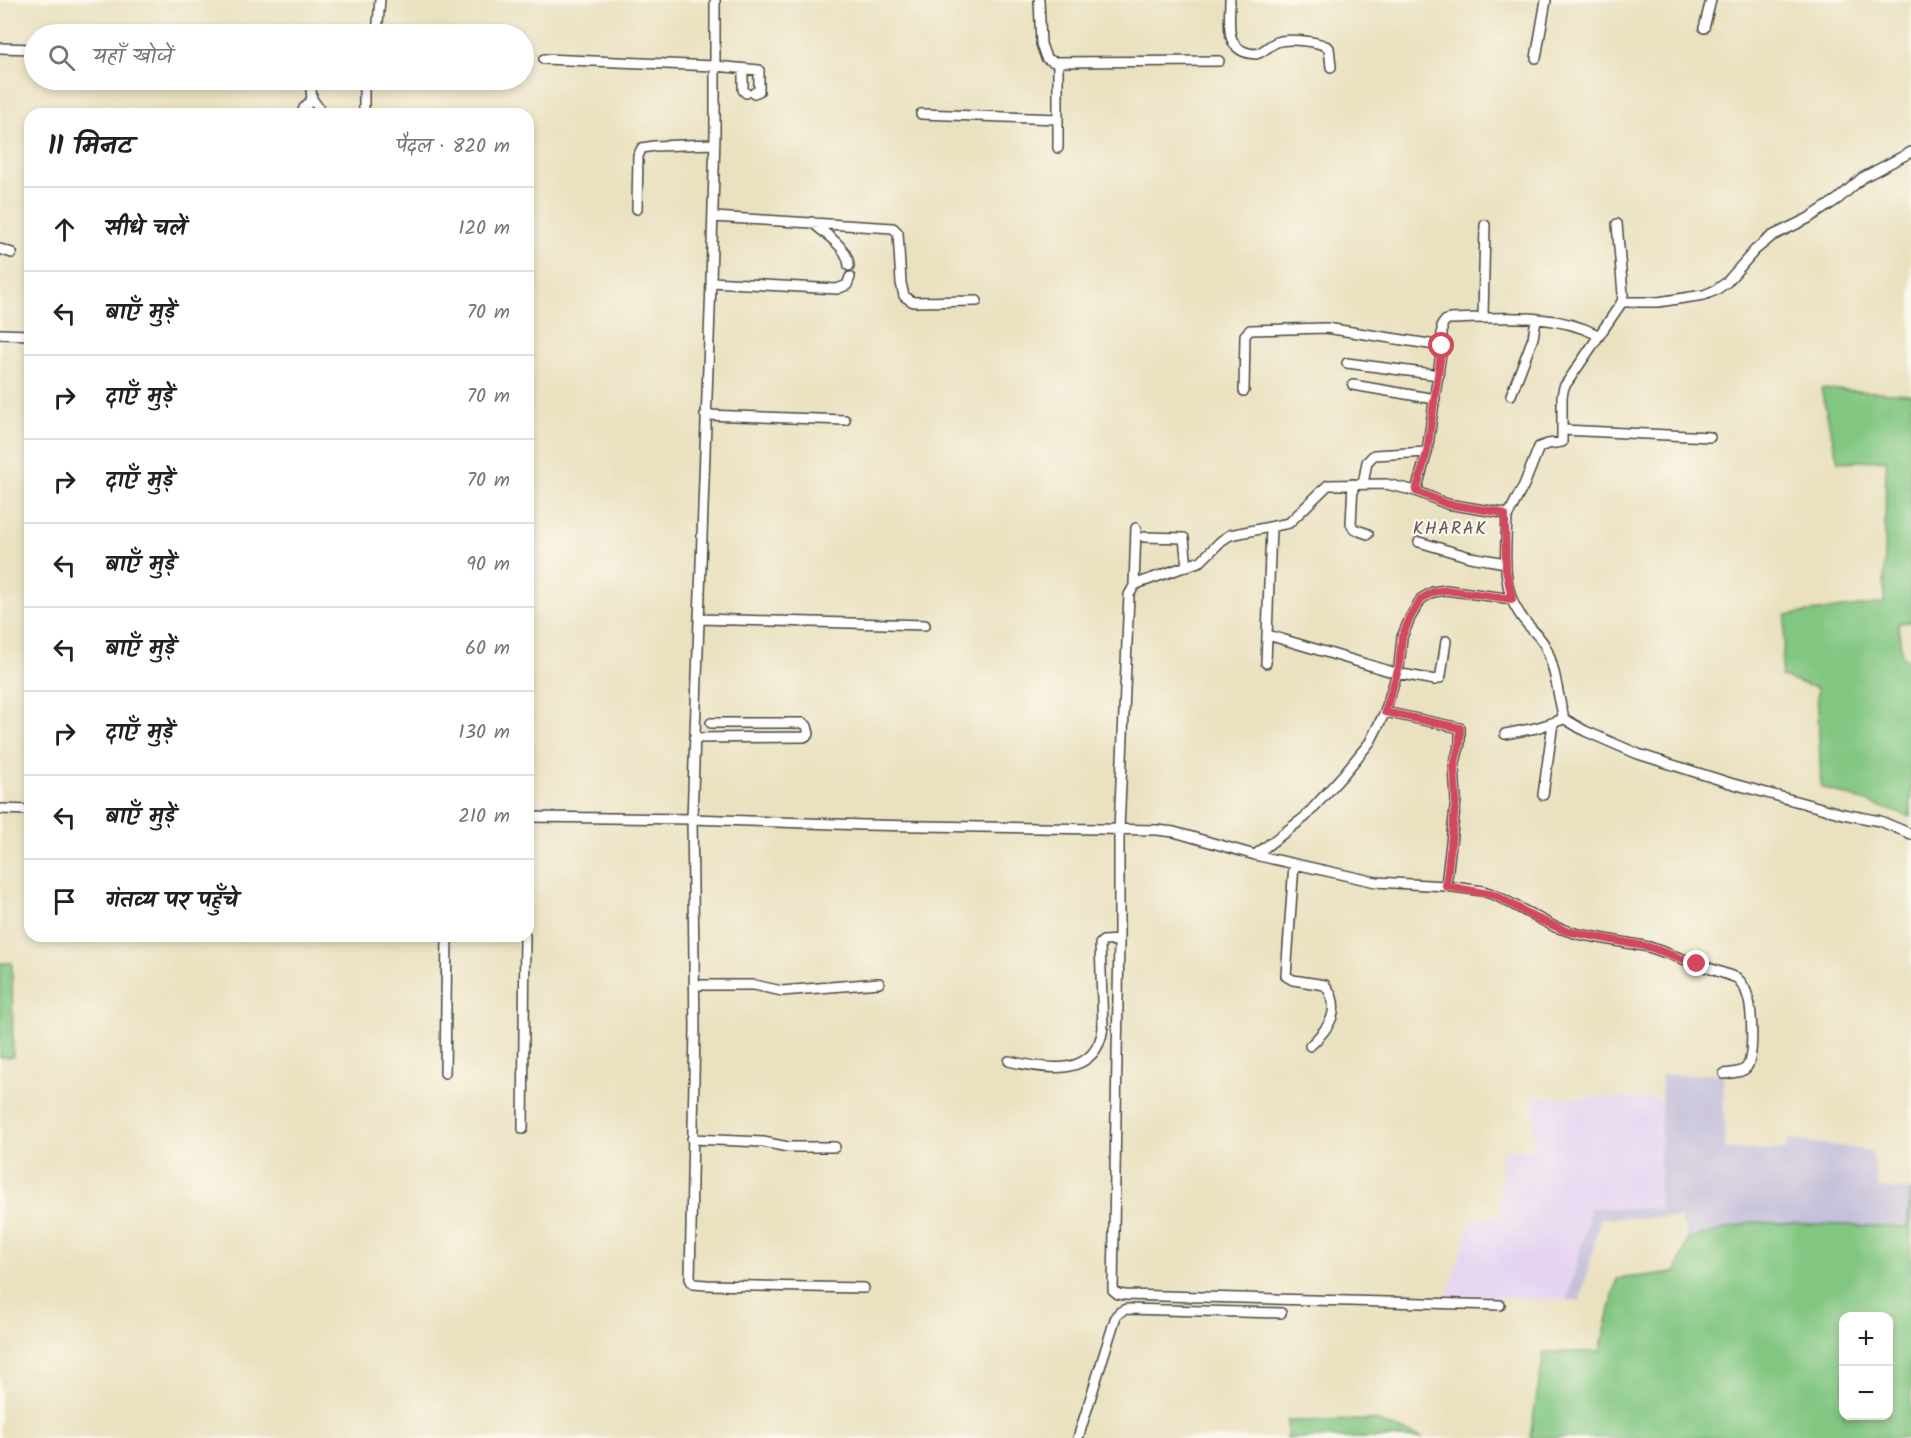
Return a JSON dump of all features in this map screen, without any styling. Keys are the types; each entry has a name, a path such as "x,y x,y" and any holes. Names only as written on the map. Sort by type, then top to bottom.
{"street":[{"path":"378,24 380,0"},
{"path":"714,0 711,282 692,819 695,1028 690,1282 707,1285 864,1288"},
{"path":"1039,0 1039,31 1044,56 1048,60 1058,62 1219,61"},
{"path":"1230,0 1230,34 1233,45 1240,50 1256,54 1277,42 1320,43 1329,48 1331,67"},
{"path":"1536,58 1546,0"},
{"path":"1704,28 1711,0"},
{"path":"0,48 24,49"},
{"path":"544,59 715,66 743,69 759,71 759,91 750,93 743,90 743,69"},
{"path":"1058,62 1058,148"},
{"path":"311,90 312,99 318,108"},
{"path":"364,90 364,108"},
{"path":"304,108 312,99"},
{"path":"921,114 1058,119"},
{"path":"637,209 640,150 647,146 714,144"},
{"path":"1622,302 1646,303 1711,293 1724,285 1755,250 1772,236 1809,218 1838,199 1862,178 1911,152"},
{"path":"712,217 893,228 898,233 901,284 904,296 913,302 977,301"},
{"path":"812,222 844,251 849,260 849,266"},
{"path":"1617,224 1622,302 1564,387 1562,442 1544,444 1537,450 1524,485 1507,517 1506,563 1512,599 1519,614 1543,640 1549,653 1563,718 1579,728 1638,754 1741,786 1843,814 1880,821 1911,834"},
{"path":"1483,318 1485,225"},
{"path":"0,249 12,253"},
{"path":"711,282 837,289 847,285 850,277"},
{"path":"1416,491 1427,452 1439,375 1442,324 1446,320 1483,318 1555,320 1574,324 1598,334"},
{"path":"1511,395 1533,338 1536,319"},
{"path":"1244,391 1245,335 1250,330 1326,328 1442,346"},
{"path":"0,334 24,335"},
{"path":"1347,363 1439,375"},
{"path":"1353,385 1435,399"},
{"path":"705,415 845,420"},
{"path":"1563,430 1710,437"},
{"path":"1363,484 1367,462 1374,455 1427,452"},
{"path":"1353,484 1352,524 1358,531 1368,534"},
{"path":"1134,586 1144,580 1205,559 1218,544 1230,536 1271,528 1292,520 1326,485 1386,484 1416,491 1440,502 1498,512 1507,517"},
{"path":"1136,528 1134,586 1129,595 1127,614 1119,830 1112,1286 1115,1293 1269,1300 1500,1305"},
{"path":"1266,663 1271,528"},
{"path":"1144,537 1179,536 1184,538 1187,567"},
{"path":"1419,542 1470,557 1506,563"},
{"path":"1255,855 1310,812 1362,752 1385,712 1401,656 1402,637 1410,618 1423,598 1433,592 1446,590 1512,599"},
{"path":"699,619 925,625"},
{"path":"1268,635 1396,673 1438,680 1441,675 1446,641"},
{"path":"1385,712 1460,728 1460,743 1454,766 1456,800 1446,886"},
{"path":"1505,734 1553,723 1563,718"},
{"path":"694,738 804,737 809,734 807,726 803,723 711,723"},
{"path":"1543,795 1553,723"},
{"path":"0,809 24,810"},
{"path":"534,817 1174,832 1255,855 1377,882 1446,886 1495,895 1561,929 1649,947 1737,978 1744,986 1749,1000 1751,1045 1749,1063 1740,1071 1724,1074"},
{"path":"1294,864 1286,976 1293,980 1325,985 1333,1006 1332,1020 1327,1030 1310,1046"},
{"path":"1009,1061 1036,1067 1065,1067 1083,1062 1093,1054 1101,1039 1103,1028 1100,944 1103,940 1119,940"},
{"path":"445,1073 447,942"},
{"path":"523,1129 525,942"},
{"path":"694,985 754,985 782,991 879,983"},
{"path":"692,1139 764,1142 788,1147 835,1147"},
{"path":"1078,1438 1109,1337 1116,1316 1120,1312 1126,1309 1281,1313"}],"shaded area":[{"path":"1723,1074 1725,1149 1786,1150 1789,1139 1872,1151 1878,1188 1910,1190 1908,1227 1752,1222 1688,1239 1681,1218 1601,1218 1580,1301 1567,1300 1591,1208 1659,1208 1662,1075"},
{"path":"1534,1097 1661,1099 1659,1209 1591,1208 1567,1300 1448,1295 1471,1220 1500,1215 1502,1150 1533,1150"}],"green space":[{"path":"1821,389 1911,394 1911,622 1898,623 1902,655 1911,665 1911,817 1821,787 1817,688 1781,677 1786,615 1884,603 1886,460 1838,462"},
{"path":"0,963 12,963 13,1057 0,1057"},
{"path":"1911,1189 1911,1438 1530,1438 1544,1352 1600,1352 1617,1279 1676,1272 1688,1239 1752,1222 1907,1227"},
{"path":"1373,1420 1423,1438 1287,1438 1287,1421"}],"district":[{"name":"KHARAK","path":"1450,529"}],"route":[{"path":"1442,346 1427,452 1416,491 1435,501 1498,512 1507,517 1506,569 1512,599 1446,590 1433,592 1417,604 1402,637 1399,667 1385,712 1460,728 1460,743 1454,766 1456,800 1446,886 1495,895 1536,918 1566,931 1649,947 1697,964"}]}
